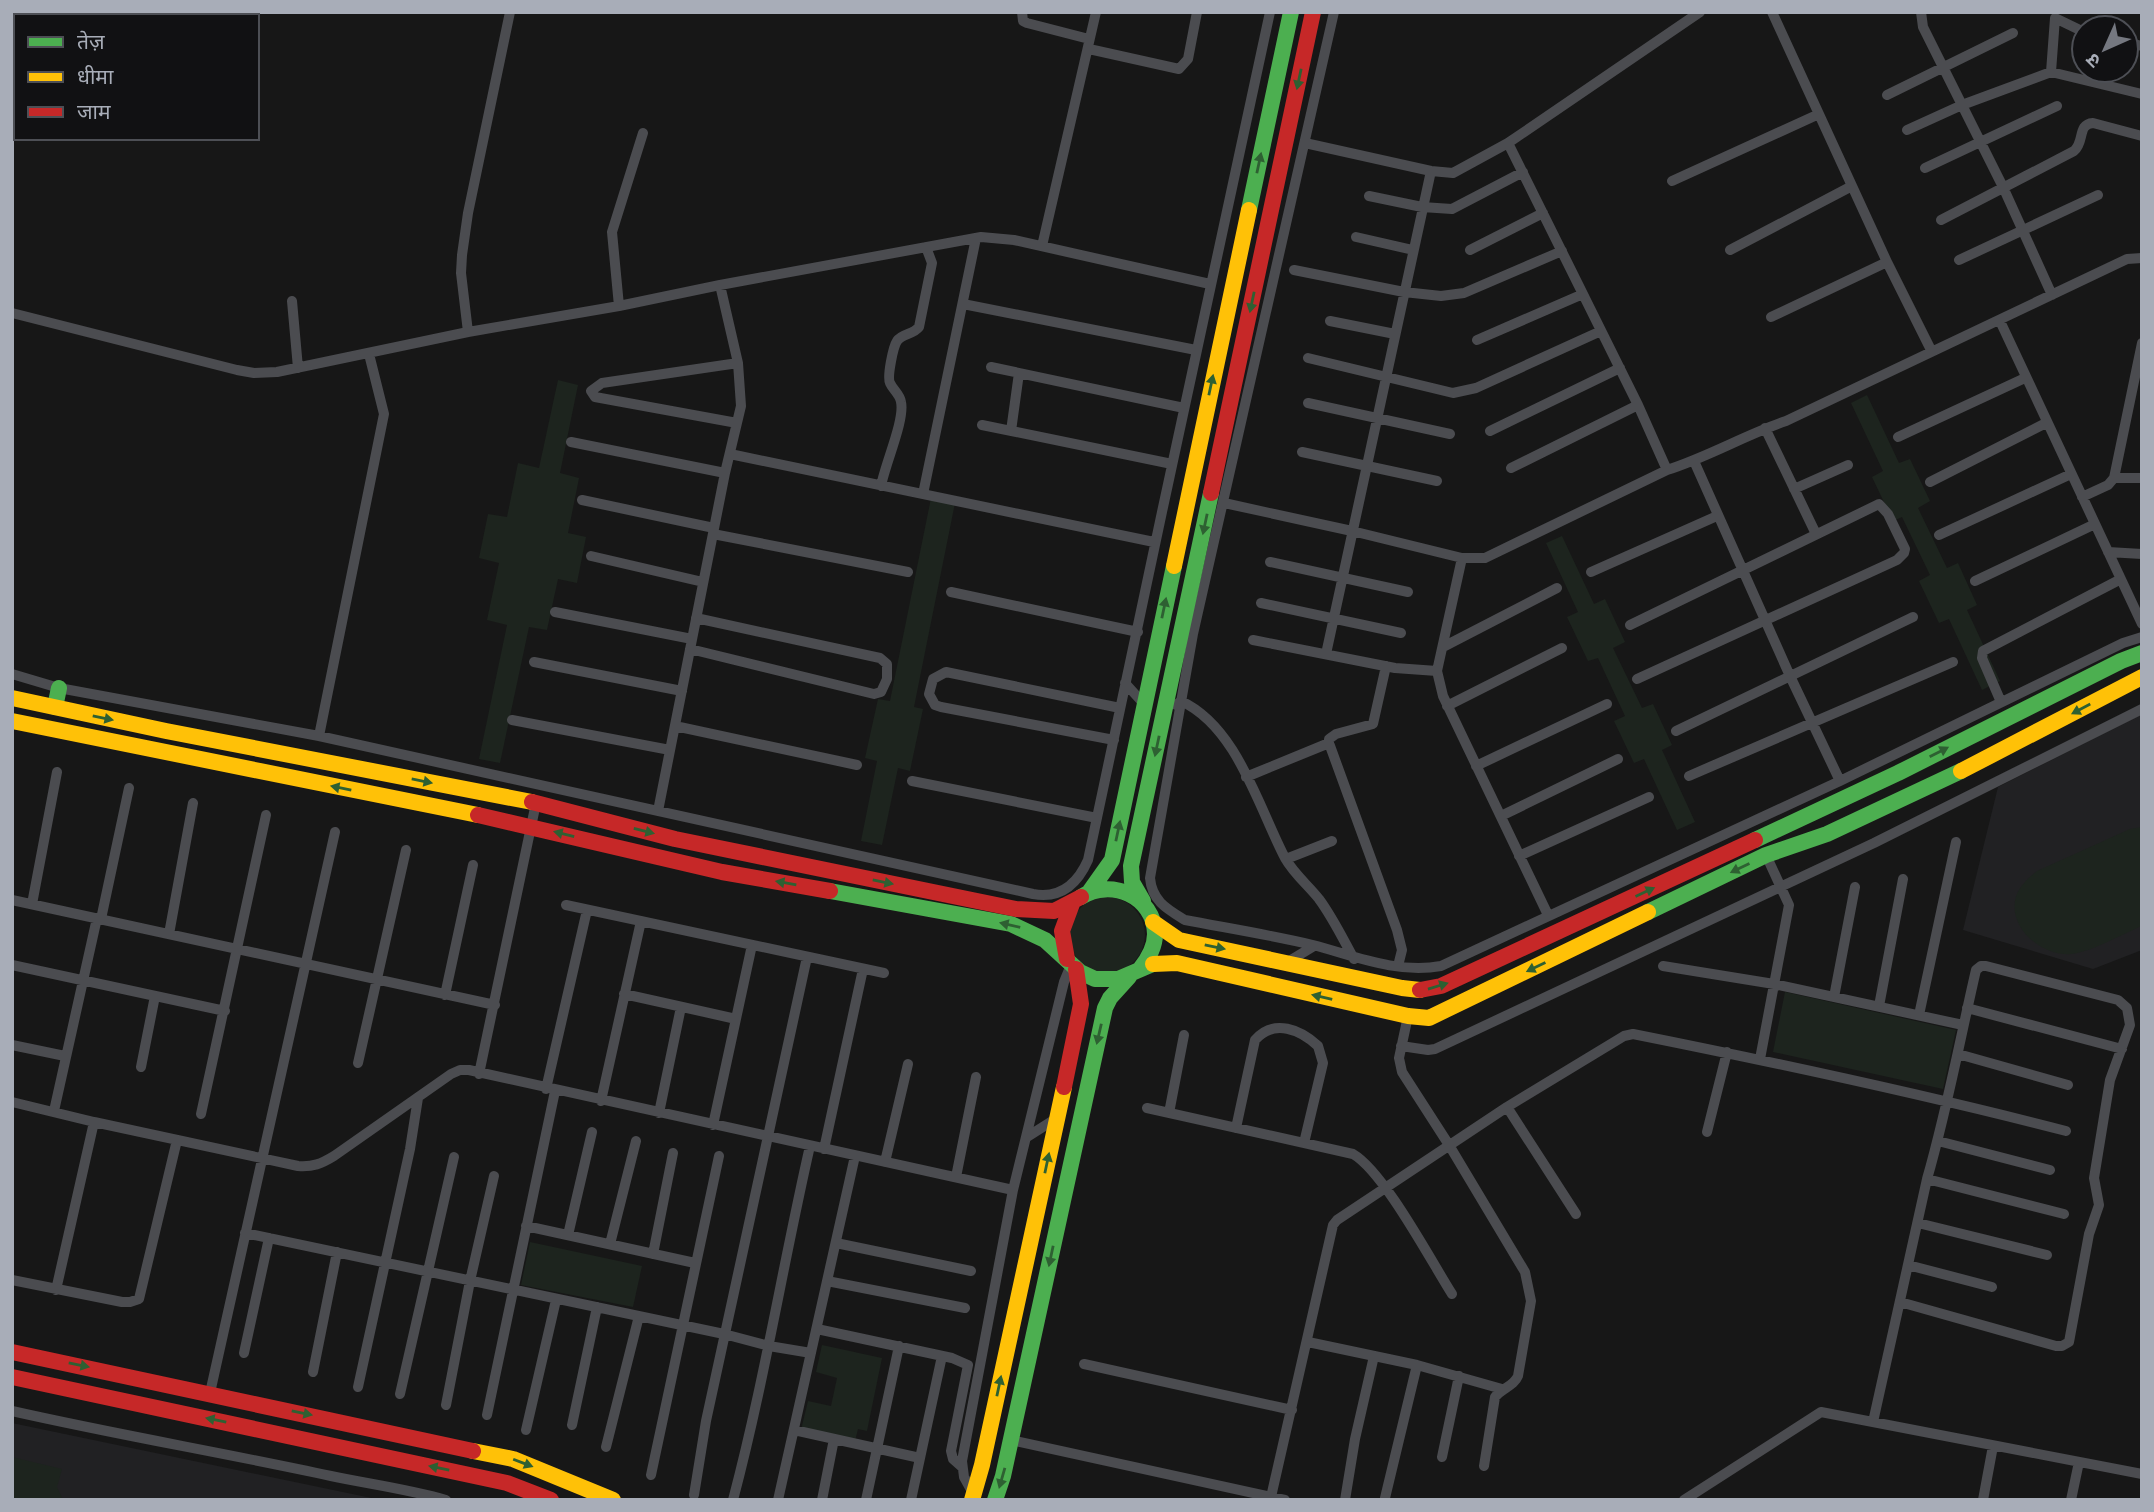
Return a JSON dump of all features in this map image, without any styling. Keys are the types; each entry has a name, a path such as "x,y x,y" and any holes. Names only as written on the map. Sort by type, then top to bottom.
{"street":[{"path":"468,332 461,272 462,256 468,213 510,12"},
{"path":"1023,12 1023,21 1027,23 1089,44 1179,69 1188,59 1197,12"},
{"path":"1042,246 1096,12"},
{"path":"12,674 59,688 319,736 1049,897 1064,890 1084,870 1088,860 1138,632 1154,542 1270,12"},
{"path":"12,698 536,803 675,839 917,889 1026,910 1056,912 1072,904 1090,891 1112,860 1291,12"},
{"path":"995,1500 1011,1440 1105,1008 1110,998 1150,956 1155,940 1150,915 1132,882 1131,866 1313,12"},
{"path":"1334,12 1193,634 1150,878 1151,889 1167,910 1185,920 1314,946 1354,959 1421,970 1441,965 1840,781 2123,643 2142,637"},
{"path":"1305,143 1431,171 1453,173 1508,143 1700,12"},
{"path":"1772,12 1887,262 1931,350"},
{"path":"1921,12 1923,27 2003,187 2052,295"},
{"path":"2051,72 2055,18 2070,25"},
{"path":"1887,94 2013,33"},
{"path":"1907,131 1962,104 2051,72 2142,94"},
{"path":"1925,168 2057,106"},
{"path":"1672,181 1819,114"},
{"path":"1941,220 2077,149 2083,127 2088,123 2093,122 2142,136"},
{"path":"619,306 612,232 643,133"},
{"path":"1508,143 1638,405 1667,470"},
{"path":"1326,654 1431,171"},
{"path":"1369,196 1422,207 1452,209 1523,172"},
{"path":"1730,250 1852,186"},
{"path":"1959,260 2098,195"},
{"path":"1470,250 1543,213"},
{"path":"1356,237 1413,250"},
{"path":"12,313 254,373 298,368 468,332 975,238 1014,240 1210,284"},
{"path":"923,494 975,238"},
{"path":"881,486 898,429 901,403 888,375 896,342 914,333 919,327 932,263 926,247"},
{"path":"1294,270 1404,292 1441,296 1464,293 1562,251"},
{"path":"1224,503 1462,558 1485,558 1667,470 1786,421 2127,259 2142,258"},
{"path":"1771,317 1887,262"},
{"path":"658,811 713,531 741,406 738,363 720,285"},
{"path":"1477,340 1583,294"},
{"path":"292,301 298,368"},
{"path":"963,304 1196,350"},
{"path":"1330,321 1395,334"},
{"path":"2000,321 2142,624"},
{"path":"1308,358 1453,393 1476,388 1601,331"},
{"path":"2082,497 2112,482 2114,478 2142,343"},
{"path":"319,736 384,414 369,354"},
{"path":"737,423 595,397 591,391 602,383 738,363"},
{"path":"991,367 1184,408"},
{"path":"1490,431 1620,368"},
{"path":"1011,431 1019,373"},
{"path":"1898,437 2025,378"},
{"path":"1308,403 1450,434"},
{"path":"2129,403 2142,405"},
{"path":"1511,468 1638,405"},
{"path":"1930,482 2046,423"},
{"path":"982,425 1172,464"},
{"path":"1765,428 1816,534"},
{"path":"571,442 725,473"},
{"path":"1302,452 1437,481"},
{"path":"730,454 1154,542"},
{"path":"1694,461 1840,781"},
{"path":"1794,489 1848,465"},
{"path":"1939,535 2071,474"},
{"path":"2114,478 2142,478"},
{"path":"582,500 908,572"},
{"path":"1630,625 1879,504 1888,514 1905,550 1896,559 1637,679"},
{"path":"1591,572 1717,516"},
{"path":"1975,581 2095,524"},
{"path":"2108,552 2142,554"},
{"path":"591,556 703,582"},
{"path":"1462,558 1437,671 1447,706 1548,915"},
{"path":"1270,562 1408,592"},
{"path":"2001,702 1982,658 1983,651 2121,579"},
{"path":"1443,647 1557,588"},
{"path":"951,592 1138,632"},
{"path":"1261,603 1401,633"},
{"path":"555,612 691,644 874,694 881,692 887,679 887,664 880,657 696,618"},
{"path":"1676,731 1913,617"},
{"path":"1253,640 1386,666 1437,671"},
{"path":"1447,706 1562,648"},
{"path":"1090,891 1121,889 1135,896 1150,915 1179,940 1402,988 1423,990 1441,986 1813,814 2142,653"},
{"path":"534,662 681,691"},
{"path":"1689,776 1953,662"},
{"path":"1386,666 1373,724 1336,734 1329,738 1329,743 1396,930 1402,950 1398,966"},
{"path":"1114,740 941,707 935,705 929,694 933,679 946,672 1120,708"},
{"path":"12,721 532,826 722,872 1011,924 1032,931 1086,976 1101,981 1116,981 1159,962 1177,963 1424,1018 1434,1016 1766,855 1827,834 1858,830 1867,826 1885,817 1902,798 1999,752 2142,677"},
{"path":"1125,683 1144,704"},
{"path":"55,707 59,688"},
{"path":"1163,715 1181,701"},
{"path":"1181,701 1197,708 1209,719 1234,754 1286,859 1326,909 1354,959"},
{"path":"1476,766 1607,704"},
{"path":"1401,1046 1435,1049 1874,843 2142,709"},
{"path":"512,720 670,750"},
{"path":"675,726 857,765"},
{"path":"1247,777 1329,743"},
{"path":"1999,752 2009,775"},
{"path":"1500,816 1618,759"},
{"path":"32,904 57,772"},
{"path":"912,781 1097,818"},
{"path":"54,1111 129,788"},
{"path":"1519,856 1649,797"},
{"path":"169,934 193,803"},
{"path":"479,1074 536,803"},
{"path":"201,1114 266,815"},
{"path":"210,1394 261,1158 308,964 335,832"},
{"path":"1286,859 1332,841"},
{"path":"1919,1015 1956,842"},
{"path":"358,1063 406,850"},
{"path":"1760,1059 1789,905 1766,855"},
{"path":"446,995 472,865"},
{"path":"917,889 920,869"},
{"path":"1879,1006 1903,879"},
{"path":"1834,997 1855,887"},
{"path":"12,900 495,1005"},
{"path":"973,1497 1080,1004 1061,933 1064,917 1072,904"},
{"path":"566,905 884,973"},
{"path":"487,1415 587,909"},
{"path":"601,1101 641,921"},
{"path":"713,1125 752,945"},
{"path":"1286,963 1314,946"},
{"path":"694,1495 724,1334 807,957"},
{"path":"973,1497 962,1467 979,1357 1013,1190 1064,982 1071,964"},
{"path":"12,965 225,1011"},
{"path":"1663,966 1774,984 1963,1024"},
{"path":"1872,1422 1976,970 1981,966 2112,998 2123,1004 2129,1015 2130,1026 2110,1080 2094,1178 2098,1209 2089,1234 2069,1342 2056,1346 1900,1302"},
{"path":"824,1149 863,969"},
{"path":"624,994 736,1020"},
{"path":"141,1067 155,996"},
{"path":"659,1113 681,1007"},
{"path":"1967,1008 2122,1049"},
{"path":"1408,1016 1399,1058 1402,1072 1449,1144 1525,1272 1531,1294 1518,1376 1495,1397 1483,1466"},
{"path":"1236,1128 1255,1040 1265,1032 1292,1028 1318,1046 1323,1063 1304,1143"},
{"path":"1272,1497 1333,1225 1449,1144 1624,1036 1633,1034 1760,1059 1946,1100 2066,1130"},
{"path":"1169,1113 1184,1035"},
{"path":"12,1045 65,1056"},
{"path":"1707,1132 1727,1052"},
{"path":"1958,1055 2068,1086"},
{"path":"885,1162 908,1064"},
{"path":"12,1102 298,1166 321,1164 460,1070 1013,1190"},
{"path":"956,1177 976,1077"},
{"path":"358,1387 410,1149 418,1098"},
{"path":"1507,1107 1576,1214"},
{"path":"1147,1108 1353,1154 1365,1162 1386,1189 1452,1294"},
{"path":"1027,1137 1057,1118"},
{"path":"56,1290 94,1122"},
{"path":"568,1235 592,1132"},
{"path":"12,1280 122,1302 139,1299 177,1140"},
{"path":"611,1244 636,1141"},
{"path":"1938,1141 2050,1170"},
{"path":"733,1500 769,1346 791,1228 810,1146"},
{"path":"653,1254 673,1153"},
{"path":"651,1475 719,1156"},
{"path":"778,1500 855,1156"},
{"path":"400,1394 454,1157"},
{"path":"446,1405 494,1176"},
{"path":"1927,1179 2064,1214"},
{"path":"1918,1223 2047,1255"},
{"path":"526,1226 695,1263"},
{"path":"245,1233 811,1353"},
{"path":"244,1353 269,1238"},
{"path":"836,1243 971,1270"},
{"path":"313,1372 337,1252"},
{"path":"1908,1265 1992,1287"},
{"path":"827,1281 965,1308"},
{"path":"526,1430 556,1300"},
{"path":"572,1425 597,1307"},
{"path":"606,1447 639,1316"},
{"path":"817,1329 963,1362 969,1369 951,1451 953,1459 962,1467"},
{"path":"1308,1342 1418,1365 1502,1389"},
{"path":"866,1500 899,1346"},
{"path":"12,1352 513,1459 613,1500"},
{"path":"912,1500 942,1356"},
{"path":"1345,1500 1355,1439 1374,1356"},
{"path":"1084,1364 1292,1409"},
{"path":"1385,1498 1418,1365"},
{"path":"1443,1457 1459,1376"},
{"path":"12,1377 508,1482 551,1500"},
{"path":"12,1411 405,1489 446,1500"},
{"path":"1684,1500 1821,1412 2142,1474"},
{"path":"794,1430 920,1458"},
{"path":"822,1500 834,1439"},
{"path":"1011,1440 1284,1500"},
{"path":"1983,1500 1993,1446"},
{"path":"2071,1500 2078,1462"}],"shaded area":[{"path":"558,380 578,385 560,473 579,478 568,533 586,537 577,583 558,579 547,630 529,627 500,763 479,759 507,625 487,620 499,563 479,558 488,514 507,517 518,463 539,468"},
{"path":"1867,395 1899,463 1910,459 1930,501 1918,508 1947,568 1958,563 1977,605 1967,610 2000,681 1982,690 1949,619 1939,623 1919,581 1930,575 1902,517 1893,521 1872,477 1883,471 1851,403"},
{"path":"931,498 955,503 914,707 923,709 910,771 898,768 882,845 861,841 877,761 865,758 878,699 890,701"},
{"path":"1562,536 1594,604 1605,599 1625,642 1613,648 1642,708 1653,704 1672,745 1662,750 1695,822 1677,830 1644,759 1634,763 1614,721 1625,716 1598,658 1588,661 1567,617 1578,612 1546,543"},
{"path":"2142,714 2142,950 2093,969 1963,930 1998,787"},
{"path":"2142,827 2142,926 2079,953 2061,954 2031,940 2023,931 2015,912 2016,896 2026,881 2037,871 2130,829"},
{"path":"1107,897 1122,900 1134,908 1142,920 1145,935 1142,950 1134,962 1122,970 1107,973 1092,970 1080,962 1072,950 1069,935 1072,920 1080,908 1092,900"},
{"path":"1785,992 1956,1030 1943,1089 1773,1052"},
{"path":"530,1242 642,1266 633,1307 521,1285"},
{"path":"822,1345 882,1358 867,1431 858,1429 855,1441 801,1430 808,1401 831,1406 837,1378 816,1372"},
{"path":"12,1423 381,1500 12,1500"},
{"path":"12,1457 62,1469 57,1487 63,1500 12,1500"}],"traffic: fast":[{"path":"1249,210 1291,12"},
{"path":"1143,901 1132,882 1131,866 1211,493"},
{"path":"1090,891 1112,860 1174,566"},
{"path":"1755,840 2142,653"},
{"path":"55,707 59,688"},
{"path":"1648,912 1766,855 1827,834 1961,771"},
{"path":"1081,897 1105,889 1117,890 1129,894 1147,910 1153,921 1155,939 1140,969"},
{"path":"830,891 1011,924 1045,940 1080,972 1095,979 1118,979 1153,964"},
{"path":"995,1500 1003,1476 1105,1008 1110,998 1129,977"}],"traffic: slow":[{"path":"1174,566 1249,210"},
{"path":"1961,771 2142,677"},
{"path":"12,698 166,731 532,802"},
{"path":"12,721 478,815"},
{"path":"1153,964 1177,963 1408,1016 1429,1018 1648,912"},
{"path":"1153,922 1179,940 1420,990"},
{"path":"972,1500 982,1465 1064,1087"},
{"path":"473,1451 513,1459 613,1500"}],"traffic: jam":[{"path":"1211,493 1313,12"},
{"path":"532,802 675,839 1016,909 1054,911 1081,897"},
{"path":"478,815 722,872 830,891"},
{"path":"1420,990 1441,986 1755,840"},
{"path":"1067,959 1062,931 1072,904"},
{"path":"1064,1087 1081,1004 1076,969"},
{"path":"12,1352 473,1451"},
{"path":"12,1377 507,1483 551,1500"}]}
